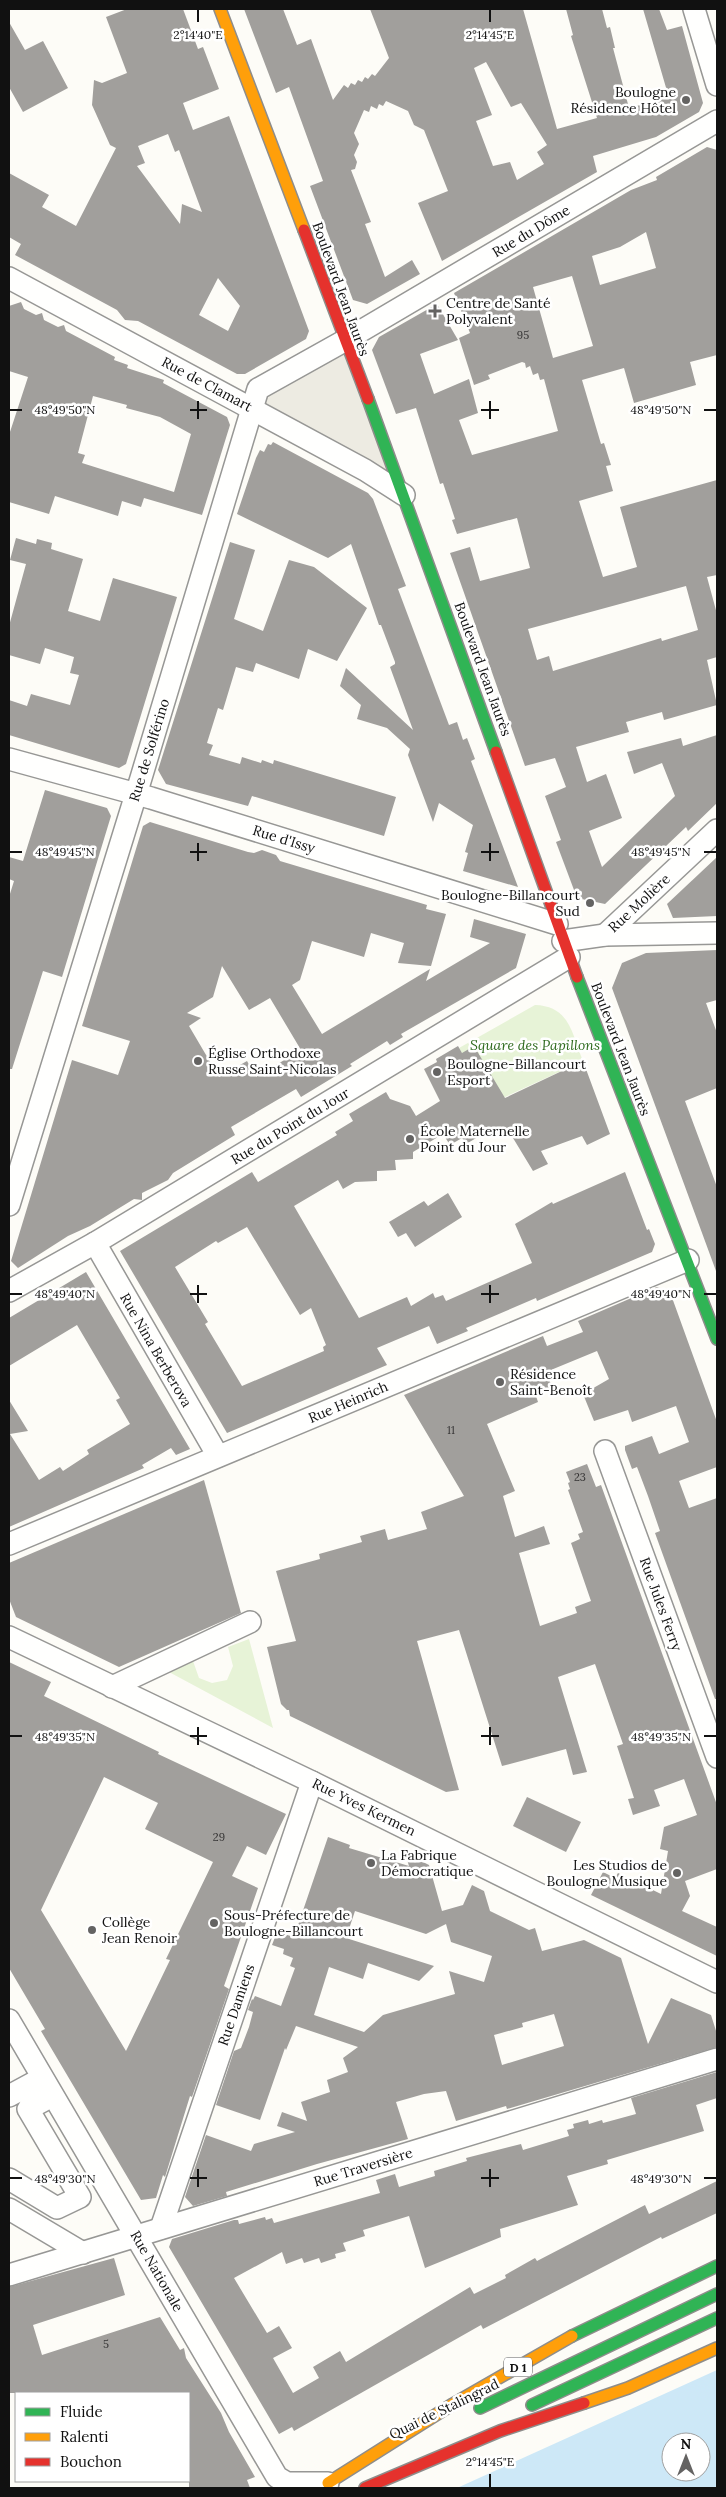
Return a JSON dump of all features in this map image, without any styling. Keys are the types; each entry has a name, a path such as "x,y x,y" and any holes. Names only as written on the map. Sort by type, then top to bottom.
{"main road":[{"name":"Boulevard Jean Jaurès","path":"220,9 344,341 404,495 563,941 717,1339"},
{"name":"D 1","path":"324,2486 453,2404 570,2337 717,2266"},
{"name":"Quai de Stalingrad","path":"468,2414 717,2294"},
{"path":"500,2431 533,2404 717,2318"},
{"path":"366,2488 500,2431 628,2388 717,2348"},
{"name":"Quai de Stalingrad","path":"324,2486 424,2436"}],"street":[{"path":"694,9 717,85"},
{"name":"Rue du Dôme","path":"344,341 717,121"},
{"name":"Rue de Clamart","path":"9,278 365,470 404,495"},
{"name":"Rue de Solférino","path":"9,1205 136,795 258,389 344,341"},
{"name":"Rue d'Issy","path":"9,759 136,795 563,941"},
{"name":"Rue Molière","path":"605,935 717,830"},
{"name":"Rue du Point du Jour","path":"9,1291 95,1243 563,941 605,935 717,933"},
{"name":"Rue Nina Berberova","path":"95,1243 218,1456"},
{"name":"Rue Heinrich","path":"9,1544 688,1260"},
{"name":"Rue Jules Ferry","path":"605,1451 717,1757"},
{"path":"112,1687 250,1622"},
{"name":"Rue Yves Kermen","path":"9,1638 312,1782 717,1982"},
{"name":"Rue Damiens","path":"161,2228 312,1782"},
{"name":"Rue Nationale","path":"9,2020 277,2477 287,2483 324,2486"},
{"name":"Rue Traversière","path":"9,2275 717,2059"},
{"path":"9,2096 33,2083 43,2101 28,2110 80,2197 57,2208 9,2179"},
{"path":"9,2209 83,2253"}],"green space":[{"name":"Square des Papillons","path":"535,1005 556,1010 563,1016 572,1032 583,1061 492,1103 459,1048"},
{"path":"249,1639 273,1728 169,1672 193,1661 199,1678 212,1683 227,1680 233,1666 228,1647"}],"shaded area":[{"path":"344,341 404,495 252,408 258,389"}],"water":[{"path":"717,2370 717,2488 457,2488"}],"building":[{"path":"127,9 183,9 198,49 203,47 219,89 183,103 193,130 229,116 309,331 306,339 245,374 237,374 138,321 125,320 117,310 15,255 21,244 9,237 9,173 49,195 42,207 76,226 116,148 110,145 92,105 94,80 102,83 127,73 106,17","holes":["168,134 175,152 179,150 202,212 182,204 180,224 137,166 145,163 138,146","218,278 240,306 228,331 199,315"]},
{"path":"244,9 283,9 297,45 311,39 333,100 344,85 348,88 351,83 355,85 358,80 362,82 365,77 368,79 372,74 375,76 389,58 370,9 523,9 557,129 597,118 571,36 573,35 566,9 602,9 607,28 610,27 615,48 613,48 629,108 659,100 667,91 643,9 659,9 667,30 682,26 703,103 699,112 656,137 593,156 597,172 442,261 418,203 448,191 424,130 414,125 408,111 386,101 383,106 379,104 377,109 371,106 369,112 364,110 354,133 359,144 354,155 357,162 355,169 351,170 371,222 365,224 385,277 412,260 420,274 367,304 353,300 310,186 323,181 289,87 276,93","holes":["486,62 511,107 521,103 547,145 537,152 544,164 517,180 510,162 493,166 476,121 492,115 474,68"]},
{"path":"9,22 25,50 43,41 68,88 23,112 9,87"},
{"path":"707,147 717,150 717,355 690,362 696,385 634,403 624,368 582,380 601,444 604,443 611,465 606,466 613,491 579,501 603,577 637,567 620,507 717,480 717,575 707,577 717,614 717,657 707,660 717,705 664,720 662,712 626,722 629,732 576,747 587,782 606,774 622,818 589,831 602,867 675,796 662,763 634,774 627,752 681,738 683,746 717,735 717,803 688,831 686,827 605,904 577,898 556,842 561,840 545,796 566,787 555,758 525,766 450,553 470,547 480,581 530,568 517,518 457,534 452,520 455,519 443,483 440,484 416,408 396,414 372,350 379,337 437,304 458,340 420,354 434,394 469,379 478,413 459,420 472,455 558,431 544,379 540,380 538,373 533,375 530,366 526,368 525,363 522,362 488,375 490,379 474,385 459,338 470,333 454,293 631,190 657,180 656,177","holes":["646,232 656,268 600,285 592,256 620,247","572,276 593,346 553,358 533,287","686,586 698,630 662,641 661,638 553,671 549,656 537,660 528,629"]},
{"path":"21,302 24,309 36,315 42,313 44,320 58,327 64,325 66,331 115,357 114,360 128,365 127,368 164,380 163,383 227,417 230,425 202,515 144,498 141,507 122,501 118,516 55,496 49,514 9,502 9,435 28,377 9,371 9,306","holes":["93,396 127,405 126,408 160,417 191,434 174,492 82,463 85,455 78,453"]},
{"path":"273,442 368,493 373,499 406,586 398,589 449,725 457,722 463,740 467,738 475,759 471,761 518,887 463,871 468,853 465,852 473,825 439,803 433,822 408,755 410,749 387,728 357,719 361,705 340,686 346,668 413,730 390,667 395,662 381,625 379,625 351,544 328,558 237,514 260,450 264,452 268,444 271,445"},
{"path":"16,538 36,544 37,539 52,543 51,549 83,559 68,611 100,621 113,578 177,597 126,764 119,768 9,735 9,700 27,706 31,694 70,705 79,675 70,673 74,657 45,648 40,664 9,655 9,626 26,564 10,560"},
{"path":"230,542 255,550 234,619 263,631 289,560 314,567 367,608 337,661 308,649 299,679 256,663 253,672 236,667 223,710 218,708 207,743 213,745 209,755 240,764 242,757 261,763 262,760 273,764 274,760 396,797 384,836 252,796 248,806 166,784 158,770"},
{"path":"45,790 107,808 111,816 62,977 43,971 12,1069 9,1069 9,897 14,881 9,879 9,857 23,861"},
{"path":"150,822 248,852 254,853 262,850 276,855 280,861 427,905 426,909 446,914 431,966 398,963 404,943 371,933 364,957 312,941 300,980 292,985 322,1034 430,969 426,981 490,943 470,937 474,919 526,934 516,968 401,1034 403,1037 390,1045 387,1041 350,1064 352,1066 301,1097 296,1089 231,1127 235,1135 173,1173 168,1180 142,1193 142,1200 134,1199 90,1226 68,1236 18,1268 11,1261 72,1060 118,1075 130,1041 82,1026 143,826","holes":["222,966 249,1010 270,998 301,1050 256,1077 247,1061 219,1077 189,1026 201,1018 187,1013 213,997"]},
{"path":"717,857 717,916 673,918 667,904"},
{"path":"717,950 717,1000 706,1003 717,1033 717,1088 685,1101 717,1187 716,1271 612,988 622,963 646,953"},
{"path":"458,1046 462,1053 474,1046 505,1098 583,1061 610,1134 587,1145 582,1136 541,1151 548,1164 533,1171 507,1128 493,1136 490,1130 466,1144 462,1138 450,1145 443,1134 413,1152 413,1159 395,1160 396,1170 377,1171 377,1181 355,1182 343,1189 338,1180 294,1206 359,1318 407,1297 411,1306 433,1293 435,1298 443,1295 446,1301 532,1263 515,1224 552,1202 553,1204 625,1172 647,1230 649,1229 655,1244 652,1252 537,1301 536,1298 466,1328 468,1331 437,1344 429,1326 377,1348 387,1365 227,1433 120,1251 252,1172 258,1182 337,1135 335,1132 353,1121 349,1114 386,1092 390,1099 410,1106 416,1116 440,1101 424,1069 437,1062 436,1059","holes":["247,1227 300,1315 311,1308 326,1345 323,1347 324,1351 242,1386 205,1324 208,1322 175,1267 216,1241 218,1243"]},
{"path":"448,1193 462,1217 415,1247 406,1233 398,1237 389,1222 424,1201 428,1206"},
{"path":"86,1272 190,1449 176,1455 171,1448 142,1465 144,1468 9,1527 9,1400 28,1431 10,1434 39,1480 60,1467 63,1471 89,1454 87,1450 130,1424 116,1400 120,1398 77,1325 9,1366 9,1318"},
{"path":"657,1287 670,1292 717,1422 717,1467 679,1481 689,1508 717,1498 717,1699 715,1699 655,1533 660,1531 648,1496 637,1467 632,1469 625,1450 625,1446 652,1436 659,1454 689,1442 676,1406 632,1422 628,1410 594,1421 583,1394 609,1379 597,1351 546,1372 553,1389 536,1396 538,1402 487,1424 515,1491 503,1496 515,1537 544,1526 550,1544 519,1553 540,1626 577,1613 575,1607 591,1601 571,1543 580,1539 578,1534 583,1532 568,1490 570,1489 568,1483 570,1482 566,1472 587,1464 596,1487 601,1485 717,1805 717,1869 685,1881 690,1896 682,1911 717,1927 717,1956 591,1895 603,1872 615,1878 618,1873 661,1894 668,1851 660,1849 664,1827 697,1815 684,1779 654,1790 660,1806 633,1815 628,1799 634,1798 617,1746 623,1744 595,1664 558,1677 587,1772 573,1775 566,1749 502,1766 459,1630 417,1641 459,1790 446,1792 290,1716 289,1710 281,1704 267,1647 296,1641 276,1571 320,1559 319,1554 362,1542 360,1536 385,1529 388,1540 427,1529 421,1512 464,1496 404,1395 543,1336 547,1346 583,1332 578,1321"},
{"path":"204,1480 241,1613 119,1667 16,1617 9,1599 9,1563"},
{"path":"9,1662 51,1682 44,1696 159,1752 158,1754 286,1814 266,1855 247,1846 232,1876 258,1888 224,1986 229,1989 192,2097 190,2096 165,2177 163,2175 156,2198 141,2200 41,2031 45,2029 9,1968","holes":["104,1777 158,1803 145,1829 213,1862 166,1959 170,1960 126,2051 41,1910"]},
{"path":"527,1797 581,1822 566,1852 513,1826"},
{"path":"328,1837 350,1845 349,1848 409,1866 405,1853 429,1865 442,1911 463,1905 472,1885 484,1891 490,1911 529,1930 535,1928 542,1951 584,1940 621,1958 648,2044 671,1998 711,2015 717,2034 717,2047 507,2109 506,2106 456,2121 446,2091 424,2094 396,2102 408,2139 226,2192 227,2196 193,2206 185,2197 206,2135 251,2151 254,2144 295,2132 277,2126 282,2112 307,2121 301,2102 330,2092 327,2080 348,2072 343,2058 358,2047 296,2026 286,2050 285,2048 260,2120 216,2105 234,2051 241,2048 249,2027 253,2012 248,2010 252,1999 255,1996 281,2006 295,1968 290,1966 293,1958 283,1954 284,1949 272,1945 277,1932 294,1937","holes":["355,1911 426,1934 446,1924 451,1942 492,1956 484,1982 449,1971 455,1994 383,2015 364,2032 314,2015 329,1967 363,1979 368,1963 419,1981 434,1966 346,1938","554,2014 564,2046 502,2065 494,2035 523,2027 522,2023"]},
{"path":"717,2072 717,2098 696,2105 704,2131 607,2160 608,2164 567,2176 578,2205 500,2229 501,2237 425,2268 409,2216 363,2230 365,2236 343,2243 346,2251 335,2254 336,2258 321,2263 319,2258 304,2263 302,2258 286,2264 282,2252 234,2278 267,2333 279,2326 292,2348 273,2358 293,2393 319,2378 313,2367 340,2351 346,2362 470,2287 474,2294 506,2278 505,2275 535,2258 537,2261 645,2205 649,2214 717,2181 717,2213 662,2239 661,2237 483,2329 481,2325 294,2431 292,2427 279,2434 169,2247 172,2239 234,2220 238,2220 239,2224 265,2217 266,2220 272,2218 274,2223 380,2193 376,2180 395,2174 399,2187 435,2176 434,2171 467,2161 466,2158 521,2144 523,2150 569,2136 567,2130 574,2128 573,2124 588,2120 589,2124 602,2120 603,2123 636,2114 631,2098"},
{"path":"114,2258 125,2295 33,2325 42,2355 160,2317 180,2350 184,2348 186,2358 221,2413 229,2432 255,2477 247,2480 250,2488 189,2488 190,2392 9,2393 9,2287"}],"traffic: fast":[{"path":"368,399 496,752"},
{"path":"577,977 717,1339"},
{"path":"572,2336 717,2266"},
{"path":"480,2408 717,2294"},
{"path":"532,2405 717,2318"}],"traffic: slow":[{"path":"220,9 304,230"},
{"path":"328,2483 453,2404 572,2336"},
{"path":"584,2403 628,2388 717,2348"}],"traffic: jam":[{"path":"304,230 368,399"},
{"path":"496,752 577,977"},
{"path":"365,2488 500,2431 584,2403"}],"place":[{"name":"Boulogne Résidence Hôtel","path":"686,100"},
{"name":"Centre de Santé Polyvalent","path":"435,311"},
{"name":"Boulogne-Billancourt Sud","path":"590,903"},
{"name":"Église Orthodoxe Russe Saint-Nicolas","path":"198,1061"},
{"name":"Boulogne-Billancourt Esport","path":"437,1072"},
{"name":"École Maternelle Point du Jour","path":"410,1139"},
{"name":"Résidence Saint-Benoît","path":"500,1382"},
{"name":"La Fabrique Démocratique","path":"371,1863"},
{"name":"Les Studios de Boulogne Musique","path":"677,1873"},
{"name":"Sous-Préfecture de Boulogne-Billancourt","path":"214,1923"},
{"name":"Collège Jean Renoir","path":"92,1930"}]}
